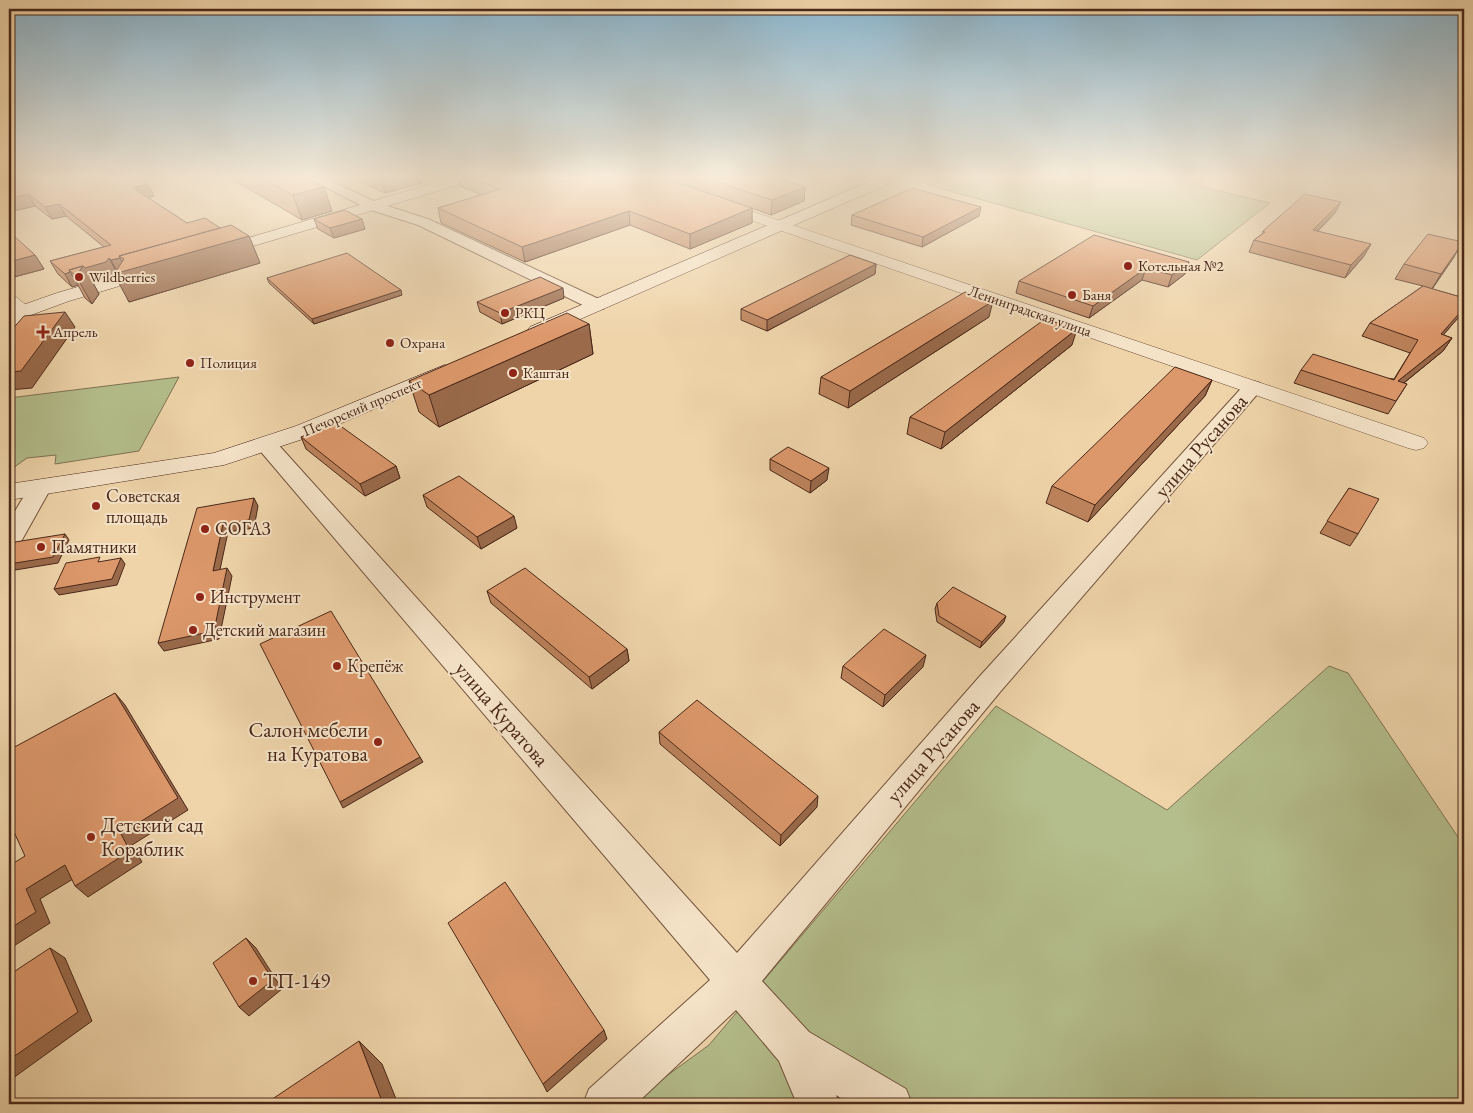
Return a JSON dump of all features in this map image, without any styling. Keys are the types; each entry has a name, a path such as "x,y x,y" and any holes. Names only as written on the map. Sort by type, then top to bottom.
{"main road":[{"path":"201,256 291,230"},
{"path":"518,340 772,230"},
{"name":"Ленинградская улица","path":"793,230 1416,443"},
{"path":"9,330 24,311 62,297 174,264"},
{"path":"9,300 24,311"},
{"name":"Печорский проспект","path":"9,492 216,460 267,446 317,427 463,364"}],"street":[{"path":"440,230 598,305"},
{"name":"улица Русанова","path":"604,1104 736,983 990,684 1253,387"},
{"name":"улица Куратова","path":"267,446 794,1047"},
{"path":"9,541 40,488"},
{"path":"794,1047 818,1104"},
{"path":"794,1047 891,1104"}],"green space":[{"path":"1090,230 1235,230 1197,260"},
{"path":"179,377 139,451 55,464 56,455 27,458 13,468 9,468 9,398"},
{"path":"1329,666 1348,673 1464,846 1464,1104 628,1104 709,1045 996,706 1167,810"}],"building":[{"path":"92,230 213,230 119,256 120,258 111,260 109,258 106,262 69,270 70,272 65,274 50,261 111,245"},
{"path":"213,230 239,230 249,236 114,274 124,259 119,256"},
{"path":"485,230 573,230 522,247"},
{"path":"679,230 700,230 690,234"},
{"path":"900,230 937,230 923,237"},
{"path":"1313,230 1371,244 1351,265 1254,240 1265,232 1263,231"},
{"path":"1428,234 1463,242 1441,274 1404,264"},
{"path":"13,235 35,255 9,262 9,236"},
{"path":"1094,235 1189,262 1172,275 1146,268 1093,306 1019,281"},
{"path":"347,253 401,290 312,319 267,278"},
{"path":"850,255 876,264 767,320 741,309"},
{"path":"83,266 76,276 69,270"},
{"path":"540,277 563,288 500,313 477,302"},
{"path":"1423,286 1464,298 1464,308 1441,334 1452,338 1398,381 1407,384 1396,401 1301,370 1313,354 1394,380 1418,340 1370,323"},
{"path":"965,292 993,301 850,391 821,377"},
{"path":"65,312 21,371 9,372 9,333 24,316"},
{"path":"567,313 589,324 429,395 409,381"},
{"path":"1045,319 1077,329 945,432 910,417"},
{"path":"1175,367 1212,380 1095,505 1052,486"},
{"path":"335,422 396,466 360,484 301,437"},
{"path":"788,447 829,468 811,481 770,459"},
{"path":"459,476 514,516 477,537 423,495"},
{"path":"1349,488 1379,499 1358,534 1327,521"},
{"path":"254,498 249,520 223,524 213,571 227,568 214,631 158,643 197,508"},
{"path":"65,534 53,557 9,564 9,551 15,542"},
{"path":"100,557 98,562 121,558 112,579 54,589 66,563"},
{"path":"525,568 627,649 589,677 487,591"},
{"path":"953,587 1006,616 982,642 939,616 937,603"},
{"path":"331,611 420,757 340,802 260,644"},
{"path":"884,629 926,655 885,695 843,666"},
{"path":"115,693 178,798 121,834 130,851 75,886 65,865 26,889 36,912 9,929 9,866 25,856 9,821 9,750"},
{"path":"697,700 818,796 781,835 659,732"},
{"path":"505,882 604,1030 543,1084 448,923"},
{"name":"ТП-149","path":"246,938 273,980 239,1007 213,963"},
{"path":"50,948 78,1012 9,1060 9,975"},
{"path":"359,1041 383,1104 265,1104"}],"place":[{"name":"Котельная №2","path":"1128,266"},
{"name":"Wildberries","path":"79,277"},
{"name":"Баня","path":"1072,295"},
{"name":"РКЦ","path":"505,313"},
{"name":"Апрель","path":"43,332"},
{"name":"Охрана","path":"390,343"},
{"name":"Полиция","path":"190,363"},
{"name":"Каштан","path":"513,373"},
{"name":"Советская площадь","path":"96,506"},
{"name":"СОГАЗ","path":"205,529"},
{"name":"Памятники","path":"41,547"},
{"name":"Инструмент","path":"200,597"},
{"name":"Детский магазин","path":"193,630"},
{"name":"Крепёж","path":"337,666"},
{"name":"Салон мебели на Куратова","path":"378,742"},
{"name":"Детский сад Кораблик","path":"91,837"},
{"name":"ТП-149","path":"253,981"}]}
